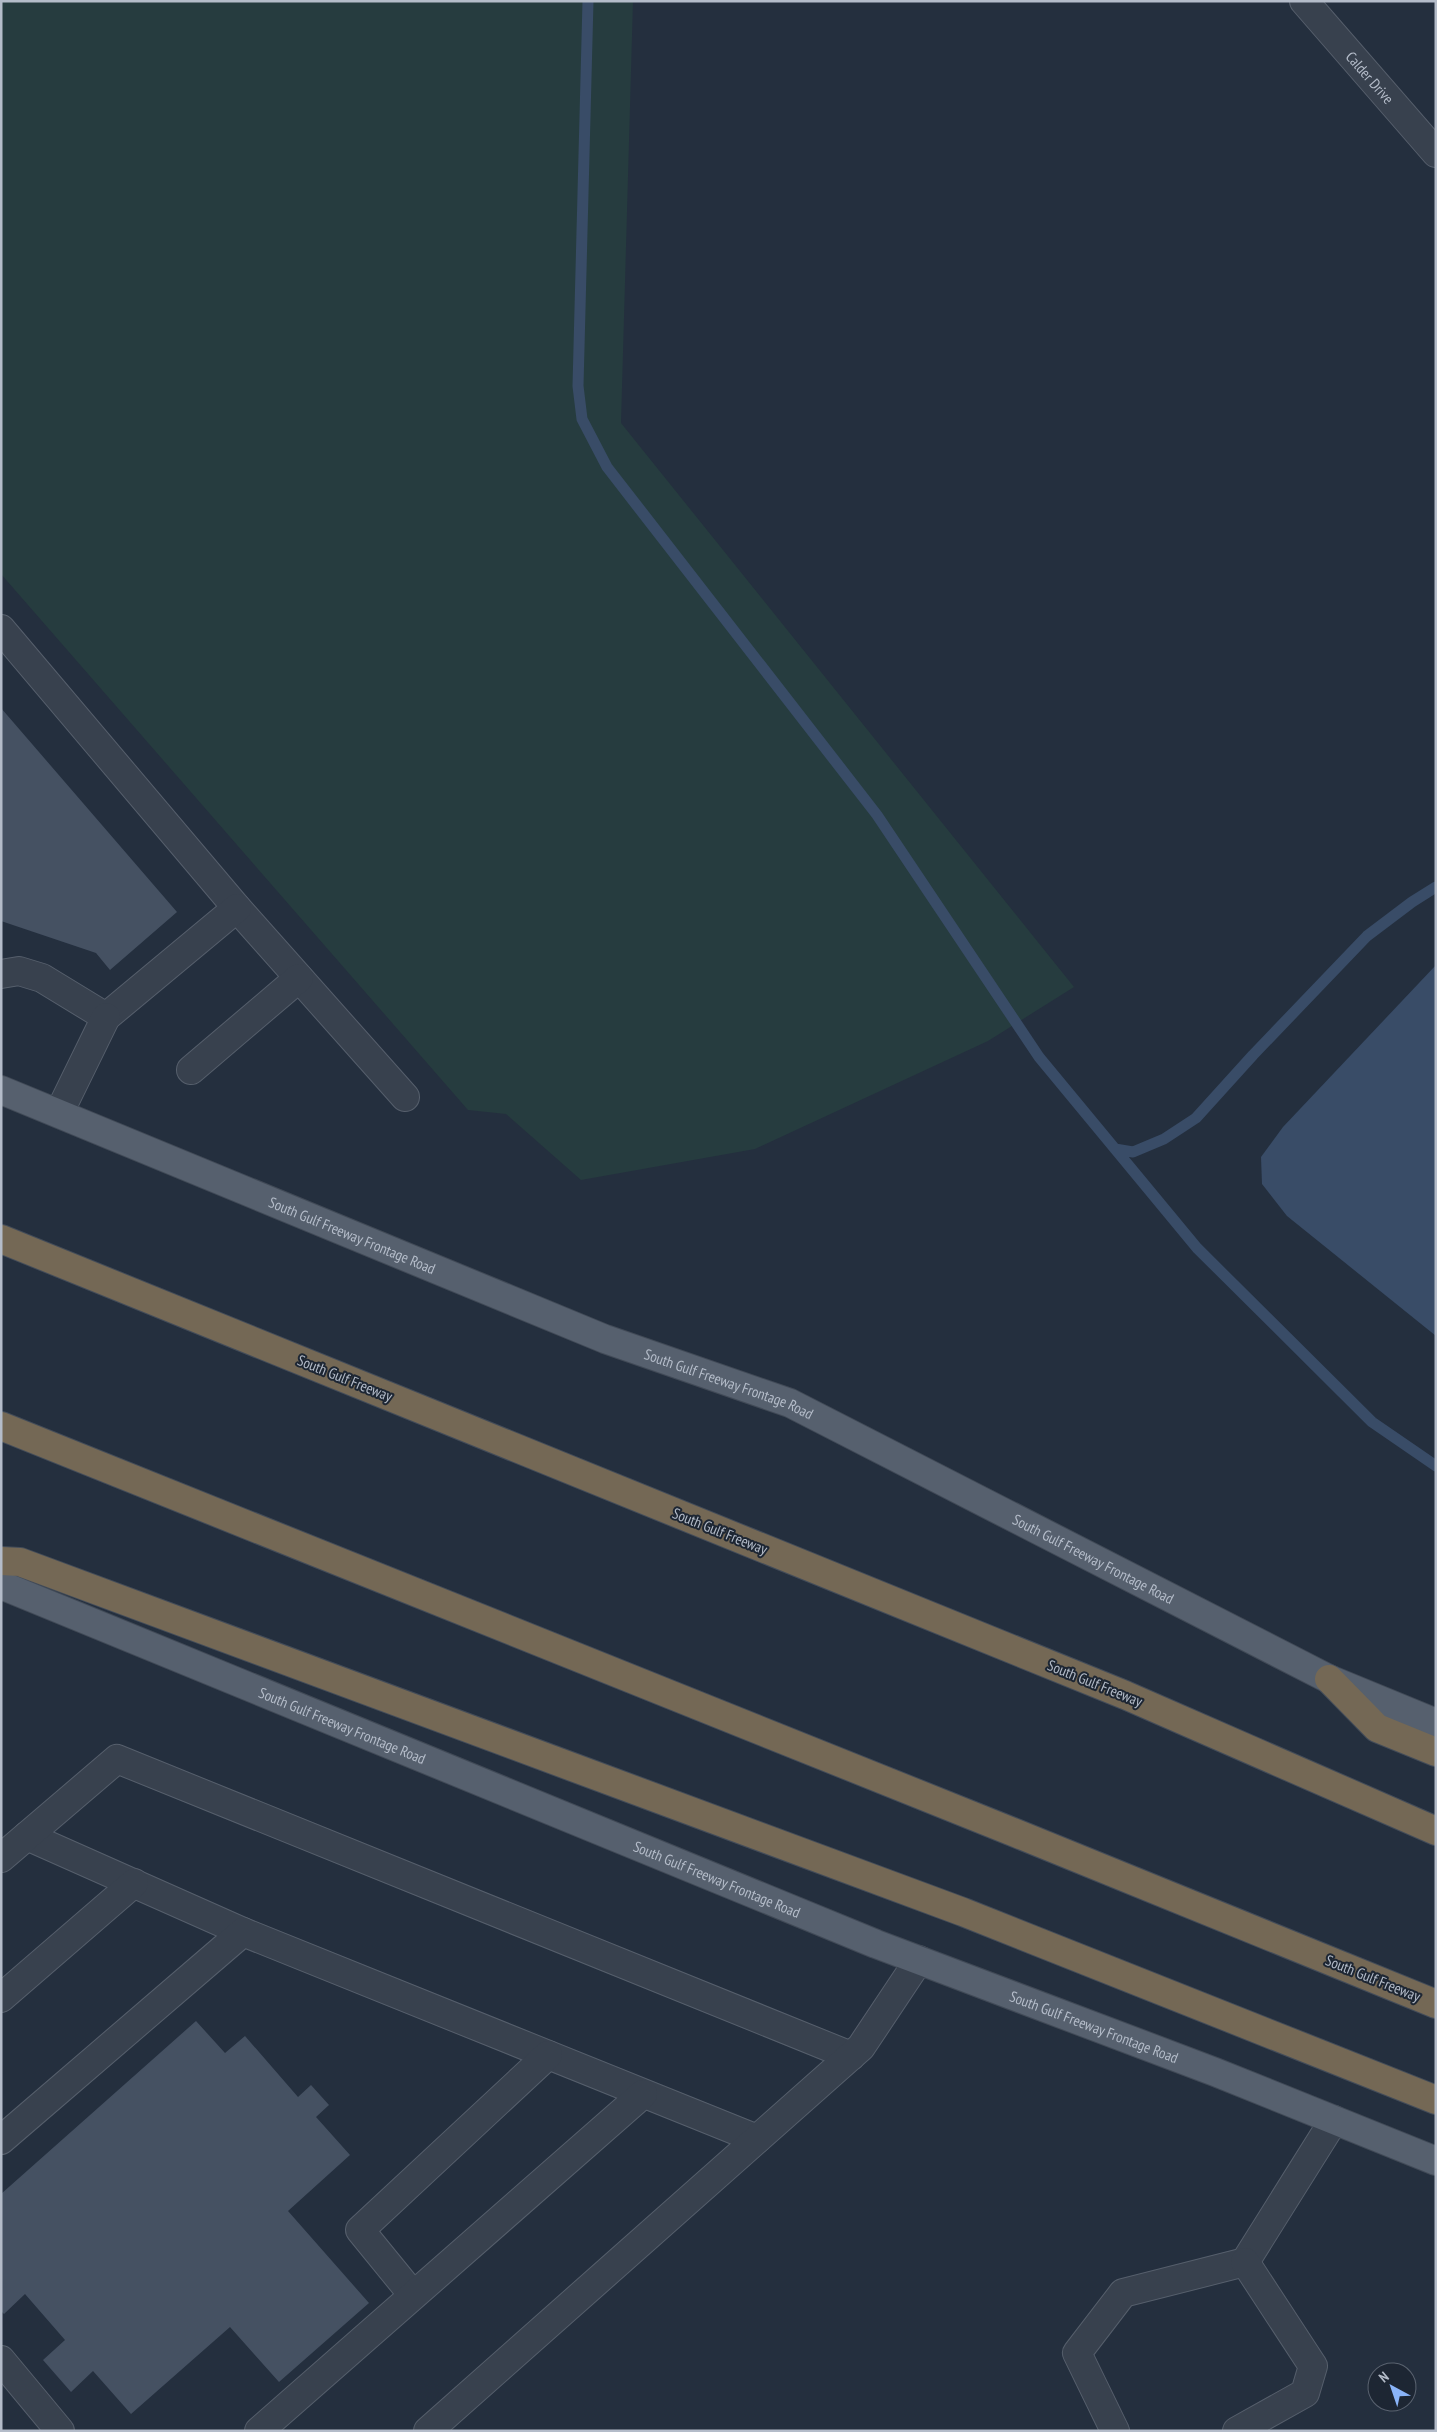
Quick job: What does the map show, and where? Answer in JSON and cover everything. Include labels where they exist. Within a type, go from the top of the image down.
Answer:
[{"type":"highway","name":"South Gulf Freeway","points":[[1,1239],[1125,1695],[1436,1831]]},
{"type":"highway","name":"South Gulf Freeway","points":[[1,1426],[1004,1828],[1436,2004]]},
{"type":"highway","points":[[1,1561],[20,1562],[963,1912],[1436,2100]]},
{"type":"highway","points":[[1329,1679],[1377,1728],[1436,1752]]},
{"type":"main road","name":"South Gulf Freeway Frontage Road","points":[[1,1090],[205,1176],[605,1339],[790,1403],[1329,1679],[1436,1723]]},
{"type":"main road","name":"South Gulf Freeway Frontage Road","points":[[1,1585],[919,1960],[1215,2072],[1436,2161]]},
{"type":"street","name":"Calder Drive","points":[[1304,1],[1436,153]]},
{"type":"street","points":[[1,628],[237,908],[405,1097]]},
{"type":"street","points":[[59,1113],[106,1017],[237,908]]},
{"type":"street","points":[[1,974],[20,972],[42,978],[106,1017]]},
{"type":"street","points":[[191,1070],[299,978]]},
{"type":"street","points":[[1,1858],[117,1759],[851,2056]]},
{"type":"street","points":[[27,1836],[243,1932],[757,2139]]},
{"type":"street","points":[[1,1998],[134,1883]]},
{"type":"street","points":[[1,2140],[243,1932]]},
{"type":"street","points":[[428,2431],[861,2047],[919,1960]]},
{"type":"street","points":[[413,2295],[360,2230],[548,2055]]},
{"type":"street","points":[[259,2431],[643,2094]]},
{"type":"street","points":[[1115,2431],[1077,2353],[1123,2293],[1245,2262],[1334,2120]]},
{"type":"street","points":[[1237,2431],[1305,2392],[1312,2366],[1245,2262]]},
{"type":"street","points":[[1,2360],[60,2431]]},
{"type":"green space","points":[[1,1],[633,1],[621,423],[1074,987],[988,1041],[755,1149],[581,1180],[506,1114],[468,1110],[1,574]]},
{"type":"water","points":[[1436,965],[1436,1336],[1287,1216],[1262,1184],[1261,1157],[1283,1127]]},
{"type":"building","points":[[1,708],[177,912],[110,970],[96,953],[1,921]]},
{"type":"building","points":[[196,2021],[225,2053],[245,2036],[298,2097],[311,2085],[329,2105],[316,2117],[350,2155],[288,2211],[369,2303],[279,2382],[230,2327],[131,2414],[93,2371],[71,2392],[43,2360],[65,2340],[25,2294],[4,2314],[1,2311],[1,2194]]},
{"type":"waterway","points":[[588,1],[578,386],[582,419],[607,467],[877,815],[1039,1057],[1197,1248],[1372,1422],[1436,1466]]},
{"type":"waterway","points":[[1115,1149],[1133,1152],[1164,1139],[1196,1118],[1253,1055],[1367,936],[1412,902],[1436,887]]}]
